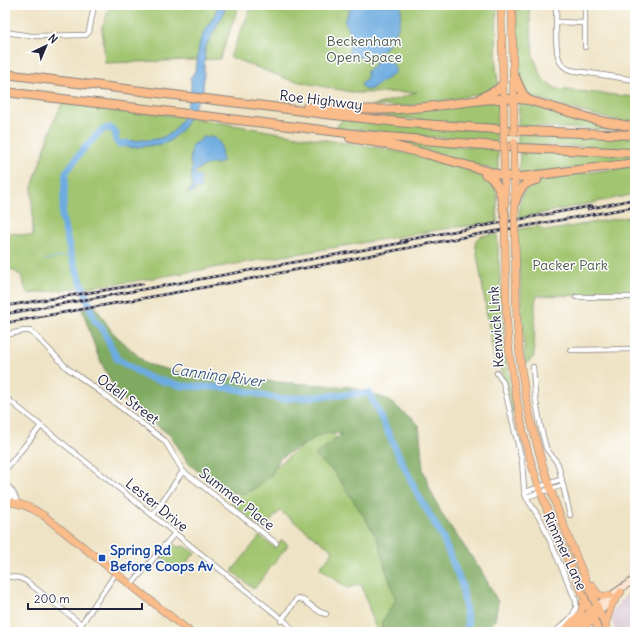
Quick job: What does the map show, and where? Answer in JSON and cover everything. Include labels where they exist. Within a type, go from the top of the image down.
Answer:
[{"type":"highway","name":"Roe Highway","points":[[5,74],[408,123],[526,131],[635,135]]},
{"type":"highway","points":[[514,75],[523,94],[528,100]]},
{"type":"highway","points":[[474,101],[481,96],[497,90],[502,85]]},
{"type":"highway","name":"Roe Highway","points":[[5,92],[362,135],[467,144],[635,153]]},
{"type":"highway","points":[[265,106],[280,105],[374,110],[413,108],[514,98],[528,100],[596,120],[635,127]]},
{"type":"highway","points":[[264,124],[386,144],[514,178],[635,163]]},
{"type":"highway","points":[[460,164],[487,175],[495,182],[500,191],[505,218]]},
{"type":"highway","points":[[514,203],[518,192],[528,182],[571,172]]},
{"type":"main road","name":"Kenwick Link","points":[[501,5],[503,30],[502,85],[504,121],[506,294],[509,348],[516,399],[524,437],[553,526],[598,632]]},
{"type":"main road","name":"Kenwick Link","points":[[512,5],[514,75],[514,203],[519,346],[522,372],[531,424],[549,487],[576,558],[606,628]]},
{"type":"main road","points":[[11,502],[29,507],[43,515],[190,632]]},
{"type":"main road","points":[[576,558],[586,570],[600,596],[603,597],[610,595]]},
{"type":"main road","points":[[598,609],[635,580]]},
{"type":"main road","points":[[580,631],[610,595],[619,589],[623,590]]},
{"type":"main road","points":[[606,628],[612,604],[623,590]]},
{"type":"main road","points":[[563,632],[581,613],[584,598]]},
{"type":"main road","points":[[569,632],[592,615]]},
{"type":"main road","points":[[580,631],[584,630],[590,632]]},
{"type":"street","points":[[5,32],[31,36],[86,35],[89,32],[94,5]]},
{"type":"street","points":[[556,5],[557,52],[559,59],[566,68],[570,70],[634,80],[634,53]]},
{"type":"street","points":[[585,5],[585,47]]},
{"type":"street","points":[[557,22],[585,23]]},
{"type":"street","points":[[576,297],[635,297]]},
{"type":"street","name":"Odell Street","points":[[5,335],[23,331],[30,332],[36,336],[67,368],[165,441],[183,472]]},
{"type":"street","points":[[570,350],[635,349]]},
{"type":"street","points":[[533,367],[535,396],[541,428],[546,448],[558,464],[570,516]]},
{"type":"street","name":"Rimmer Lane","points":[[497,373],[502,382],[521,458],[526,495],[542,522],[576,601],[573,614],[555,632]]},
{"type":"street","name":"Lester Drive","points":[[5,397],[153,515],[294,632]]},
{"type":"street","points":[[5,470],[41,426]]},
{"type":"street","points":[[153,515],[183,472]]},
{"type":"street","name":"Summer Place","points":[[183,472],[276,543]]},
{"type":"street","points":[[526,495],[549,487],[562,479]]},
{"type":"street","points":[[5,485],[10,487],[14,493],[11,502]]},
{"type":"street","points":[[549,487],[563,485]]},
{"type":"street","points":[[131,585],[174,533]]},
{"type":"street","points":[[76,632],[116,573]]},
{"type":"street","points":[[5,576],[20,578],[26,581],[81,624]]},
{"type":"street","points":[[281,620],[298,598],[304,600],[317,611],[326,614]]},
{"type":"shaded area","points":[[635,585],[635,632],[616,632],[611,620],[615,608]]},
{"type":"green space","points":[[111,5],[239,5],[220,59],[105,63],[102,27]]},
{"type":"green space","name":"Beckenham Open Space","points":[[252,5],[497,5],[497,85],[484,93],[449,100],[406,106],[371,106],[417,92],[356,93],[290,80],[230,57]]},
{"type":"green space","points":[[515,5],[529,5],[533,56],[543,80],[557,89],[635,97],[635,124],[594,115],[526,95],[520,74],[517,51]]},
{"type":"green space","points":[[498,101],[497,125],[438,122],[377,115],[377,112]]},
{"type":"green space","points":[[63,102],[193,118],[297,136],[375,147],[436,159],[482,175],[493,182],[497,193],[497,222],[444,229],[129,282],[27,294],[21,275],[5,266],[5,232],[33,236],[32,187],[53,123]]},
{"type":"green space","points":[[522,102],[635,128],[635,131],[518,126],[519,103]]},
{"type":"green space","points":[[343,118],[496,132],[497,143],[336,128]]},
{"type":"green space","points":[[518,132],[635,138],[635,149],[518,144]]},
{"type":"green space","points":[[386,140],[498,149],[498,171]]},
{"type":"green space","points":[[520,151],[635,155],[635,161],[519,175]]},
{"type":"green space","points":[[635,166],[635,194],[519,218],[522,196],[525,190],[530,186],[569,175]]},
{"type":"green space","name":"Packer Park","points":[[627,217],[628,224],[635,224],[635,294],[537,296],[535,303],[534,356],[525,365],[517,232],[519,229],[538,226],[545,231]]},
{"type":"green space","points":[[497,234],[505,348],[514,413],[512,413],[500,363],[495,364],[475,241],[480,236]]},
{"type":"green space","points":[[95,306],[112,332],[147,364],[177,372],[277,382],[351,387],[387,399],[419,425],[423,469],[431,492],[443,516],[481,570],[498,602],[495,621],[483,632],[382,632],[382,622],[396,600],[385,567],[379,542],[335,473],[315,455],[342,434],[323,433],[280,458],[270,477],[245,494],[224,492],[189,464],[171,436],[122,399],[112,384],[98,356],[82,309]]},
{"type":"green space","points":[[326,427],[387,488],[432,632],[377,632],[361,584],[347,588],[320,568],[333,551],[280,511],[263,529],[230,503]]},
{"type":"green space","points":[[260,536],[275,548],[282,540],[288,545],[254,589],[232,571]]},
{"type":"green space","points":[[172,544],[179,547],[185,546],[195,553],[178,572],[161,557]]},
{"type":"water","points":[[218,5],[226,5],[223,15],[205,49],[203,90],[184,127],[170,141],[162,144],[130,148],[119,144],[127,141],[152,140],[165,136],[171,133],[179,124],[183,117],[189,98],[191,90],[190,78],[197,66],[200,42],[217,10]]},
{"type":"water","points":[[352,5],[401,5],[400,21],[394,37],[383,50],[369,57],[351,57],[349,51],[349,33],[344,21]]},
{"type":"water","points":[[387,60],[394,65],[395,73],[371,89],[365,90],[362,85],[367,78],[367,71],[372,68],[375,62]]},
{"type":"water","points":[[203,136],[215,138],[220,143],[223,160],[218,164],[206,165],[197,170],[195,174],[200,177],[201,180],[199,185],[201,187],[200,189],[194,190],[192,193],[189,193],[188,192],[192,188],[193,183],[191,179],[192,166],[190,163],[192,145],[201,140]]},
{"type":"waterway","name":"Canning River","points":[[128,143],[119,144],[115,136],[116,133],[110,128],[103,129],[85,147],[66,172],[62,217],[71,255],[95,321],[102,328],[117,359],[147,377],[182,386],[232,388],[280,399],[369,393],[417,493],[442,536],[462,585],[468,625],[465,632]]},
{"type":"waterway","points":[[44,260],[71,255]]},
{"type":"railway","points":[[588,209],[635,199]]},
{"type":"railway","points":[[401,241],[592,206]]},
{"type":"railway","points":[[5,323],[234,282],[474,235],[635,207]]},
{"type":"railway","points":[[5,314],[407,242]]},
{"type":"railway","points":[[5,306],[143,284]]},
{"type":"place","name":"Spring Rd Before Coops Av","points":[[102,558]]}]
